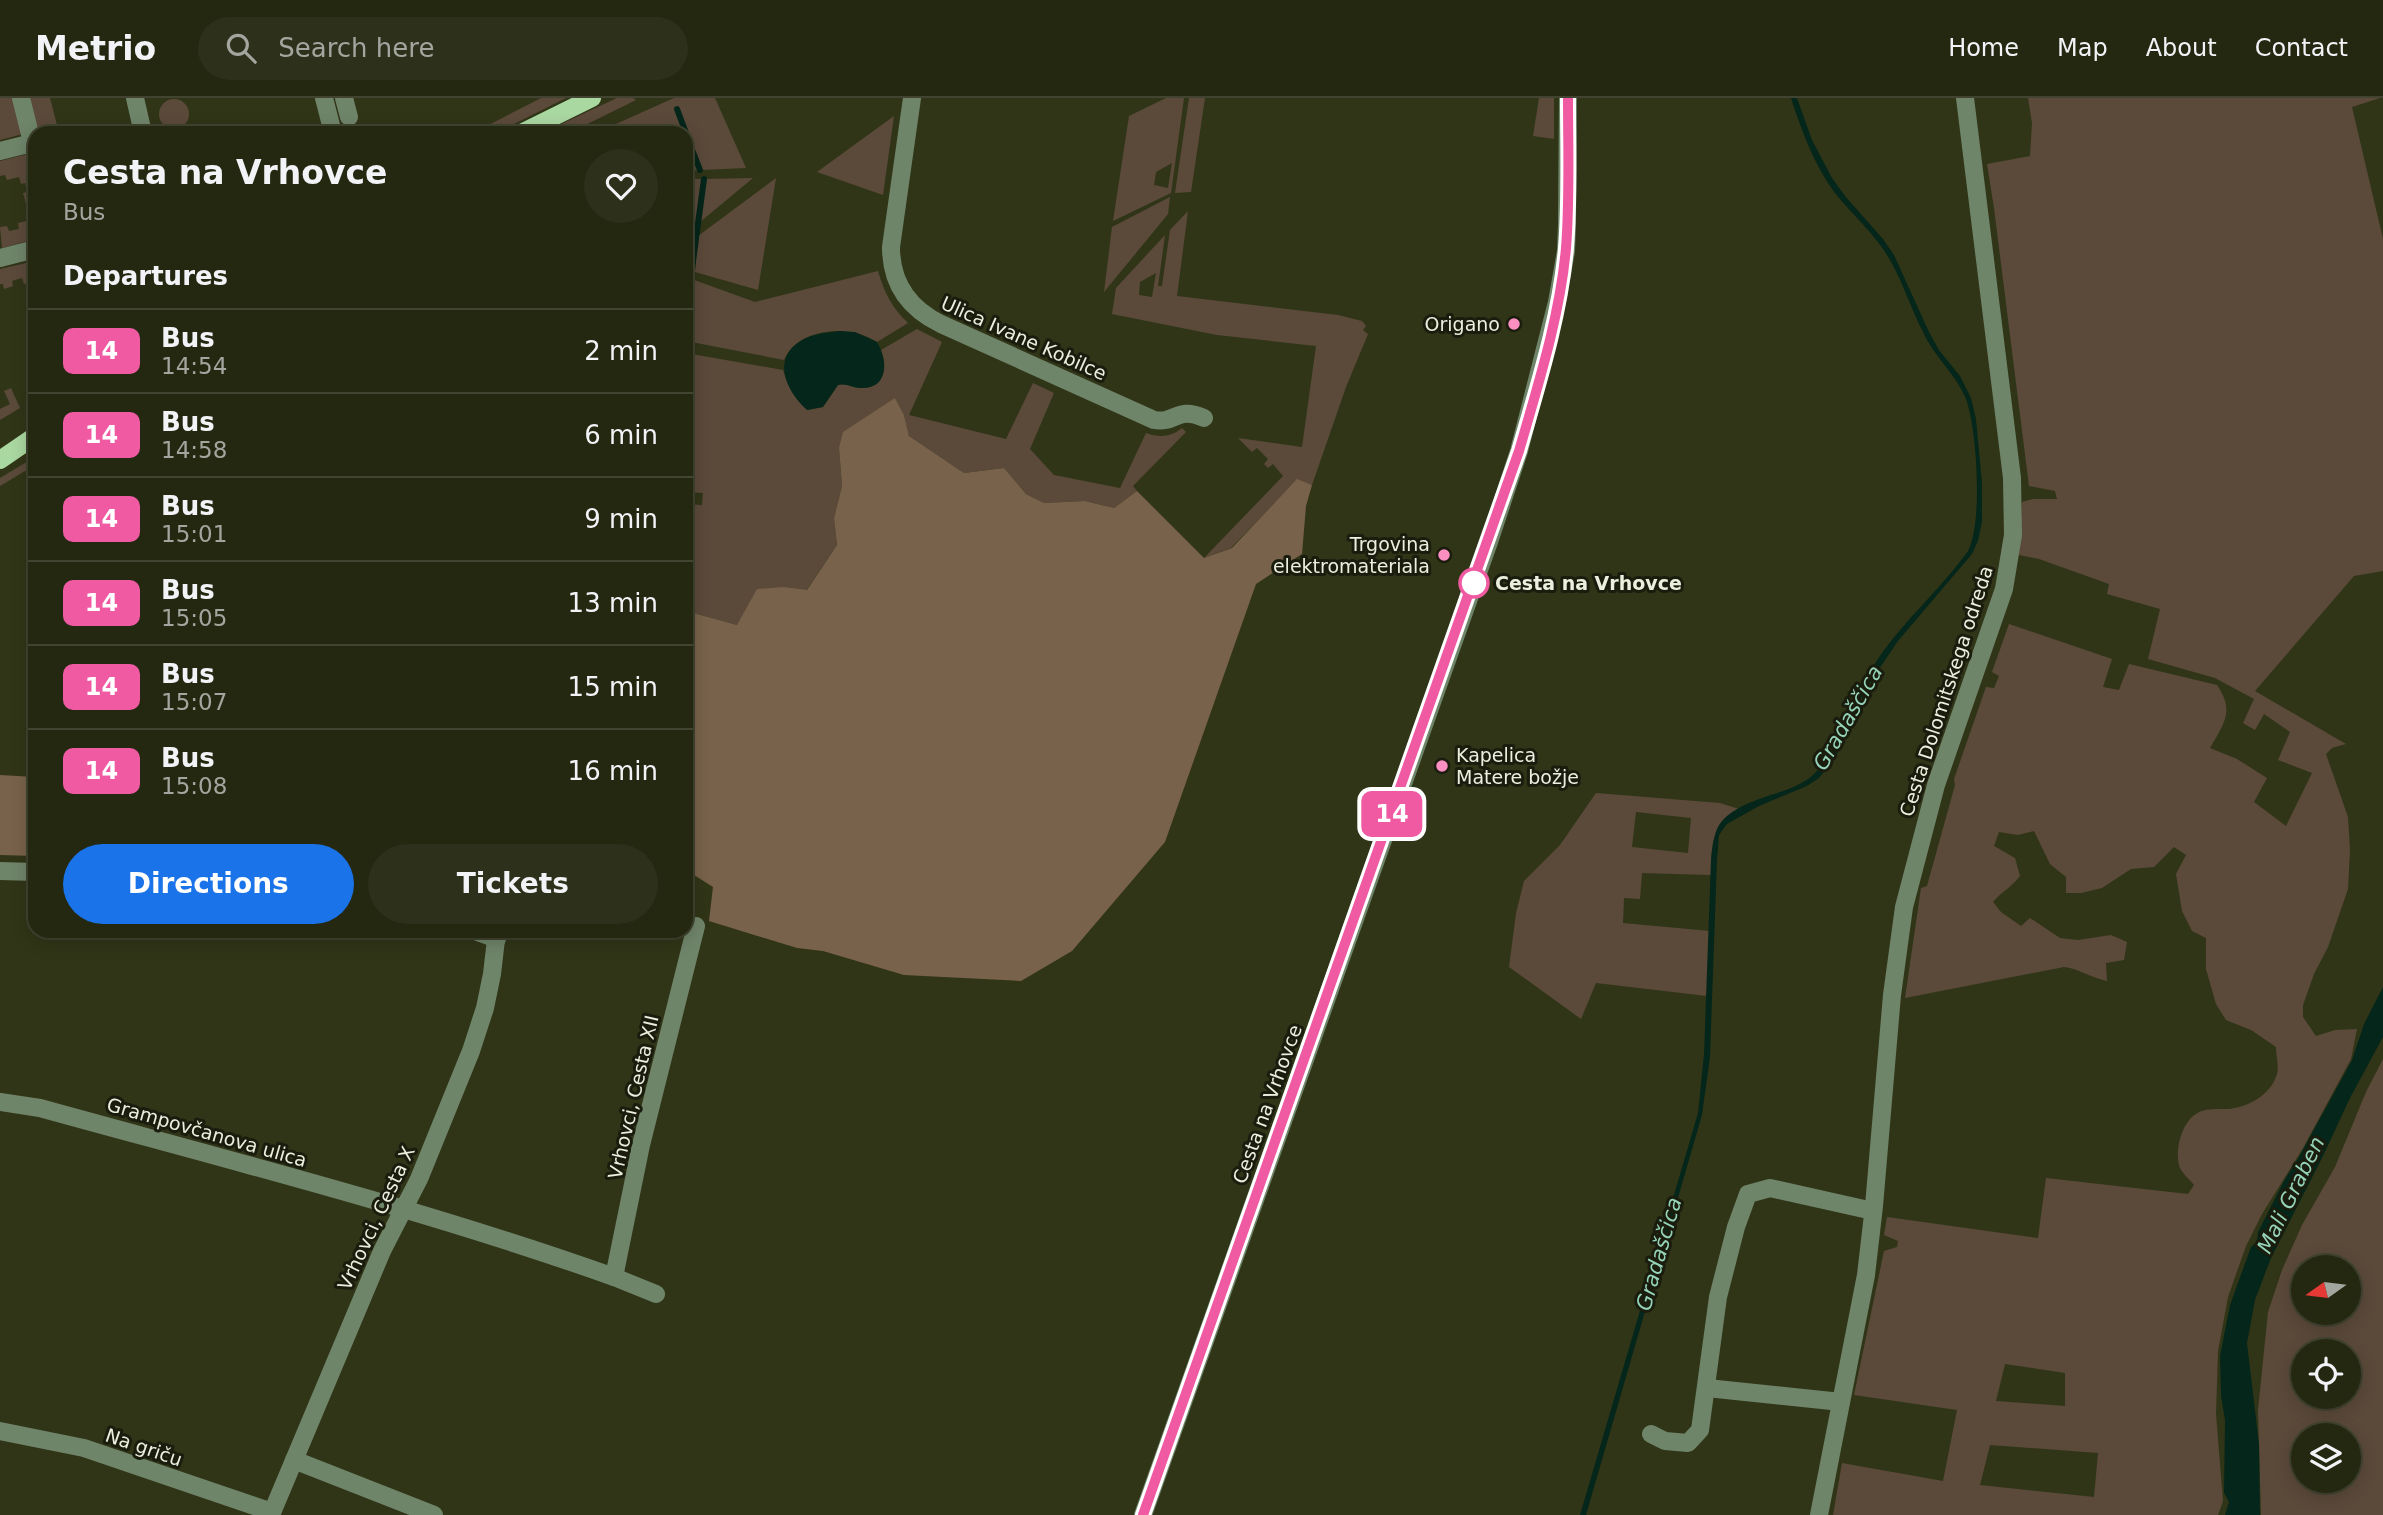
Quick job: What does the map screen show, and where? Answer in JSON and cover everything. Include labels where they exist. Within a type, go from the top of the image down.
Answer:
[{"type":"main road","points":[[535,126],[592,98]]},
{"type":"main road","points":[[0,460],[28,441]]},
{"type":"street","points":[[21,98],[28,126]]},
{"type":"street","points":[[135,98],[142,126]]},
{"type":"street","points":[[324,98],[330,126]]},
{"type":"street","points":[[344,98],[351,124]]},
{"type":"street","name":"Ulica Ivane Kobilce","points":[[912,98],[891,247],[892,268],[908,302],[934,321],[1154,420],[1165,421],[1188,412],[1204,418]]},
{"type":"street","name":"Cesta na Vrhovce","points":[[1143,1515],[1519,451],[1557,302],[1566,251],[1568,98]]},
{"type":"street","name":"Cesta Dolomitskega odreda","points":[[1819,1515],[1866,1275],[1892,995],[1904,907],[1936,785],[2001,600],[2013,535],[2012,478],[1965,98]]},
{"type":"street","points":[[0,151],[28,149]]},
{"type":"street","points":[[0,258],[28,251]]},
{"type":"street","points":[[0,871],[28,872]]},
{"type":"street","name":"Vrhovci, Cesta XII","points":[[693,934],[695,926]]},
{"type":"street","name":"Vrhovci, Cesta X","points":[[272,1514],[382,1251],[419,1179],[471,1051],[485,1008],[497,938]]},
{"type":"street","name":"Vrhovci, Cesta XII","points":[[614,1278],[641,1145],[692,938]]},
{"type":"street","name":"Grampovčanova ulica","points":[[0,1102],[40,1108],[402,1208]]},
{"type":"street","points":[[1651,1434],[1665,1441],[1688,1443],[1700,1430],[1718,1297],[1736,1227],[1748,1194],[1770,1188],[1873,1211]]},
{"type":"street","points":[[402,1208],[549,1254],[656,1294]]},
{"type":"street","points":[[1707,1388],[1841,1402]]},
{"type":"street","name":"Na griču","points":[[0,1431],[83,1448],[272,1514]]},
{"type":"street","points":[[293,1460],[434,1515]]},
{"type":"shaded area","points":[[0,98],[13,98],[23,134],[0,140]]},
{"type":"shaded area","points":[[28,98],[50,98],[57,126],[35,126]]},
{"type":"shaded area","points":[[541,98],[566,98],[510,126],[487,126]]},
{"type":"shaded area","points":[[617,98],[636,100],[583,126],[557,126]]},
{"type":"shaded area","points":[[674,98],[715,98],[746,168],[701,170],[693,149],[693,126],[684,126],[677,108],[682,126],[611,126]]},
{"type":"shaded area","points":[[1166,98],[1184,98],[1171,193],[1113,221],[1129,116]],"holes":[[[1172,163],[1168,188],[1154,185],[1156,172]]]},
{"type":"shaded area","points":[[1189,98],[1205,98],[1191,192],[1175,193]]},
{"type":"shaded area","points":[[1539,98],[1554,98],[1554,139],[1533,136]]},
{"type":"shaded area","points":[[2028,98],[2380,98],[2352,107],[2383,239],[2383,571],[2354,576],[2255,691],[2346,744],[2332,748],[2326,754],[2348,817],[2348,889],[2328,947],[2314,974],[2303,1005],[2303,1017],[2316,1036],[2335,1030],[2357,1029],[2351,1059],[2303,1148],[2262,1214],[2246,1246],[2228,1297],[2218,1351],[2216,1414],[2223,1501],[2218,1515],[1833,1515],[1842,1463],[1943,1481],[1957,1410],[1854,1395],[1884,1251],[1897,1247],[1898,1241],[1884,1235],[1887,1217],[2038,1238],[2046,1178],[2188,1194],[2194,1185],[2178,1162],[2180,1139],[2186,1124],[2203,1111],[2235,1108],[2257,1099],[2269,1088],[2278,1071],[2276,1047],[2251,1030],[2226,1020],[2216,1004],[2206,969],[2206,938],[2192,931],[2182,911],[2176,874],[2186,855],[2174,847],[2154,867],[2131,869],[2102,888],[2066,893],[2066,877],[2050,864],[2034,831],[2018,835],[1999,832],[1994,846],[2015,858],[2020,876],[1993,902],[2001,912],[2021,926],[2030,918],[2060,938],[2078,940],[2111,935],[2127,942],[2124,960],[2106,963],[2107,981],[2064,967],[1905,998],[1921,888],[1927,886],[1955,785],[1954,779],[1986,687],[1994,688],[1999,676],[1992,672],[2009,624],[2112,659],[2103,687],[2119,690],[2129,664],[2217,685],[2225,702],[2226,717],[2210,748],[2237,759],[2267,778],[2254,802],[2286,826],[2312,773],[2278,760],[2290,732],[2264,714],[2255,730],[2243,723],[2254,699],[2215,678],[2148,659],[2160,609],[2107,594],[2109,584],[2039,559],[2019,555],[2022,502],[2057,499],[2055,491],[2029,486],[1987,164],[2030,156],[2032,123]],"holes":[[[2005,1364],[2065,1373],[2065,1406],[1996,1401]],[[1990,1445],[2098,1453],[2094,1497],[1980,1485]]]},
{"type":"shaded area","points":[[168,100],[180,100],[188,108],[188,120],[182,126],[166,126],[160,120],[160,108]]},
{"type":"shaded area","points":[[894,116],[883,195],[817,172]]},
{"type":"shaded area","points":[[28,154],[28,204],[23,193],[27,192],[25,183],[21,184],[19,177],[7,180],[5,175],[0,176],[0,161]]},
{"type":"shaded area","points":[[693,154],[699,170],[693,170]]},
{"type":"shaded area","points":[[753,178],[700,222],[704,179]]},
{"type":"shaded area","points":[[776,178],[758,290],[695,272],[698,236]]},
{"type":"shaded area","points":[[693,179],[703,179],[698,225],[693,229]]},
{"type":"shaded area","points":[[1170,197],[1168,214],[1104,292],[1112,227]]},
{"type":"shaded area","points":[[1188,211],[1177,296],[1338,315],[1362,321],[1366,326],[1363,330],[1368,334],[1346,387],[1312,485],[1297,480],[1231,548],[1204,558],[1283,476],[1273,464],[1268,468],[1264,464],[1268,459],[1257,448],[1252,452],[1238,438],[1302,447],[1316,346],[1217,335],[1112,314],[1116,288],[1165,235],[1158,286],[1162,286],[1170,230]],"holes":[[[1156,273],[1152,297],[1139,295],[1140,282]]]},
{"type":"shaded area","points":[[28,220],[28,241],[2,248],[0,227],[7,226],[9,231],[19,229],[18,223]]},
{"type":"shaded area","points":[[28,263],[28,283],[24,284],[22,278],[12,281],[13,286],[4,289],[3,284],[0,284],[0,269]]},
{"type":"shaded area","points":[[878,271],[889,299],[908,323],[877,342],[866,336],[840,331],[813,335],[791,349],[784,360],[693,342],[693,280],[755,302]]},
{"type":"shaded area","points":[[917,329],[942,342],[909,415],[1006,439],[1033,383],[1054,393],[1030,449],[1054,475],[1120,488],[1146,433],[1165,436],[1182,428],[1186,432],[1133,486],[1137,491],[1114,508],[1085,501],[1044,503],[1026,494],[1004,468],[964,473],[909,436],[904,415],[895,398],[839,448],[842,486],[834,518],[837,545],[806,591],[784,587],[737,625],[693,613],[693,504],[702,505],[703,493],[693,492],[693,354],[783,370],[792,392],[808,410],[823,407],[838,385],[860,388],[877,384],[884,368],[881,350]]},
{"type":"shaded area","points":[[11,388],[20,408],[0,420],[0,409],[10,404],[4,391]]},
{"type":"shaded area","points":[[895,398],[904,415],[909,436],[964,473],[1004,468],[1026,494],[1044,503],[1085,501],[1114,508],[1137,491],[1204,558],[1232,548],[1297,479],[1312,485],[1306,506],[1302,554],[1256,584],[1165,842],[1072,951],[1021,981],[904,975],[823,951],[797,948],[709,921],[713,887],[693,876],[693,613],[737,625],[757,589],[784,587],[807,590],[837,545],[834,518],[842,486],[839,448],[843,432]]},
{"type":"shaded area","points":[[28,461],[28,469],[0,486],[0,478]]},
{"type":"shaded area","points":[[0,775],[28,777],[28,856],[0,855]]},
{"type":"shaded area","points":[[1596,793],[1720,803],[1739,809],[1723,824],[1714,838],[1711,875],[1642,873],[1640,899],[1624,898],[1623,923],[1710,931],[1707,996],[1596,983],[1581,1019],[1509,967],[1516,913],[1524,881],[1560,845]],"holes":[[[1636,812],[1691,818],[1688,853],[1632,847]]]},
{"type":"shaded area","points":[[2383,1059],[2383,1515],[2261,1515],[2258,1410],[2268,1312],[2282,1270],[2302,1225],[2335,1167],[2366,1092]]},
{"type":"water","name":"Gradaščica","points":[[1791,98],[1797,98],[1812,140],[1832,178],[1894,255],[1929,332],[1939,350],[1960,376],[1971,398],[1976,419],[1982,483],[1982,522],[1972,554],[1898,641],[1860,700],[1842,746],[1819,778],[1727,824],[1719,835],[1710,1057],[1702,1115],[1586,1515],[1580,1515],[1698,1113],[1704,1054],[1711,860],[1717,829],[1729,814],[1738,809],[1801,784],[1824,762],[1841,735],[1876,662],[1897,633],[1968,551],[1976,520],[1977,476],[1973,431],[1966,399],[1928,341],[1887,255],[1823,175]]},
{"type":"water","points":[[839,331],[855,332],[877,342],[883,357],[884,372],[881,379],[870,387],[838,385],[823,407],[807,410],[789,387],[784,369],[785,360],[796,344],[806,338]]},
{"type":"water","name":"Mali Graben","points":[[2383,987],[2383,1037],[2271,1258],[2255,1300],[2247,1343],[2259,1444],[2260,1515],[2225,1515],[2229,1502],[2224,1493],[2225,1420],[2221,1396],[2220,1356],[2230,1305],[2251,1247],[2257,1242],[2258,1232],[2352,1060],[2364,1024]]},
{"type":"waterway","points":[[677,109],[683,126]]},
{"type":"waterway","points":[[693,152],[700,170]]},
{"type":"waterway","points":[[693,261],[704,179]]},
{"type":"bus line","name":"14","points":[[1143,1515],[1519,451],[1537,389],[1566,251],[1568,98]]},
{"type":"place","name":"Origano","points":[[1514,324]]},
{"type":"place","name":"Trgovina elektromateriala","points":[[1444,555]]},
{"type":"place","name":"Cesta na Vrhovce","points":[[1474,583]]},
{"type":"place","name":"Kapelica Matere božje","points":[[1442,766]]}]
